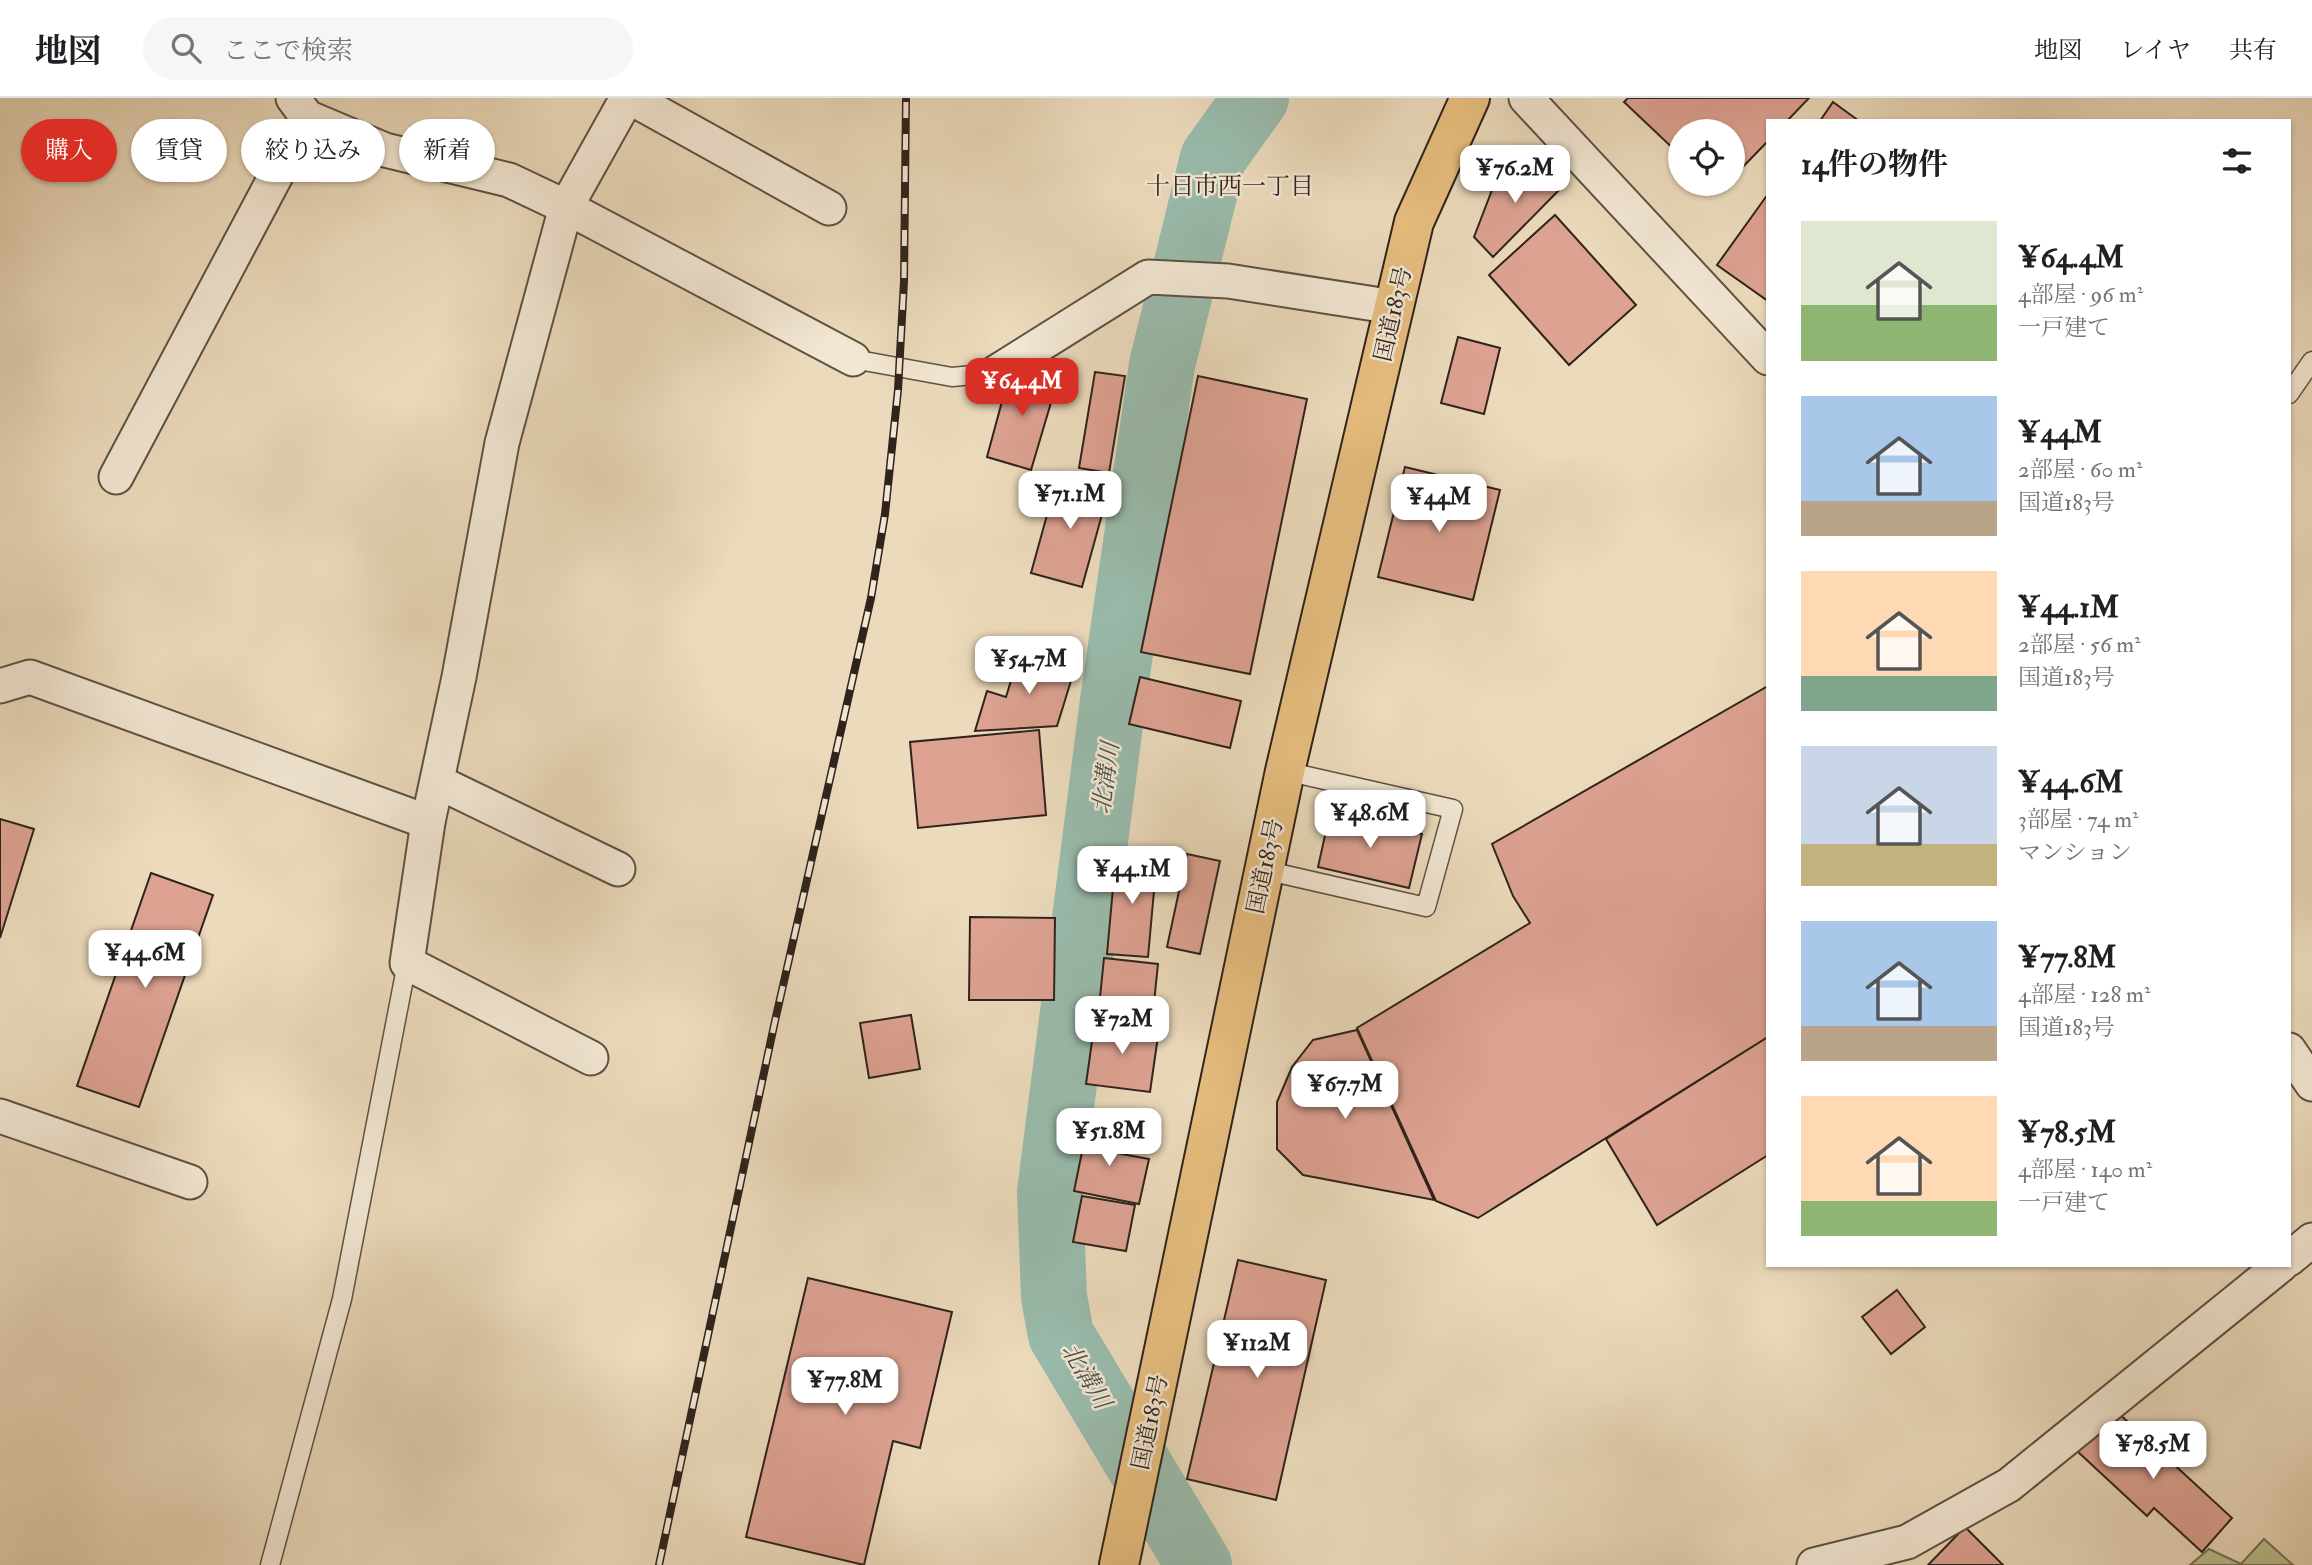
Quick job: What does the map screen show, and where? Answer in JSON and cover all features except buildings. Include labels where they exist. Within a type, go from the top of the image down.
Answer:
[{"type":"highway","name":"国道183号","points":[[1119,1565],[1285,771],[1414,222],[1470,98]]},
{"type":"street","points":[[591,1058],[407,963],[428,822],[438,782],[502,443],[566,207],[629,98],[828,208]]},
{"type":"street","points":[[1526,98],[1766,356]]},
{"type":"street","points":[[116,477],[300,107],[385,150],[509,180],[566,207],[853,359]]},
{"type":"street","points":[[995,373],[1149,277],[1228,281],[1394,307]]},
{"type":"street","points":[[0,685],[30,677],[428,822]]},
{"type":"street","points":[[438,782],[618,869]]},
{"type":"street","points":[[2291,1054],[2312,1084]]},
{"type":"street","points":[[0,1116],[190,1182]]},
{"type":"street","points":[[2291,1257],[2312,1240]]},
{"type":"street","points":[[1814,1565],[1907,1542],[2009,1485],[2279,1267]]},
{"type":"lane","points":[[853,359],[952,377],[995,373]]},
{"type":"lane","points":[[2291,391],[2312,361]]},
{"type":"lane","points":[[1264,870],[1426,907],[1453,809],[1285,771]]},
{"type":"lane","points":[[270,1565],[342,1299],[407,963]]},
{"type":"green space","points":[[2264,1539],[2293,1565],[2190,1565],[2209,1549],[2241,1564]]},
{"type":"waterway","name":"北溝川","points":[[1199,1565],[1061,1335],[1054,1297],[1050,1192],[1113,701],[1162,365],[1213,158],[1256,98]]},
{"type":"railway","points":[[659,1565],[775,1021],[871,598],[885,514],[898,390],[904,281],[906,98]]},
{"type":"district","name":"十日市西一丁目","points":[[1230,186]]}]
